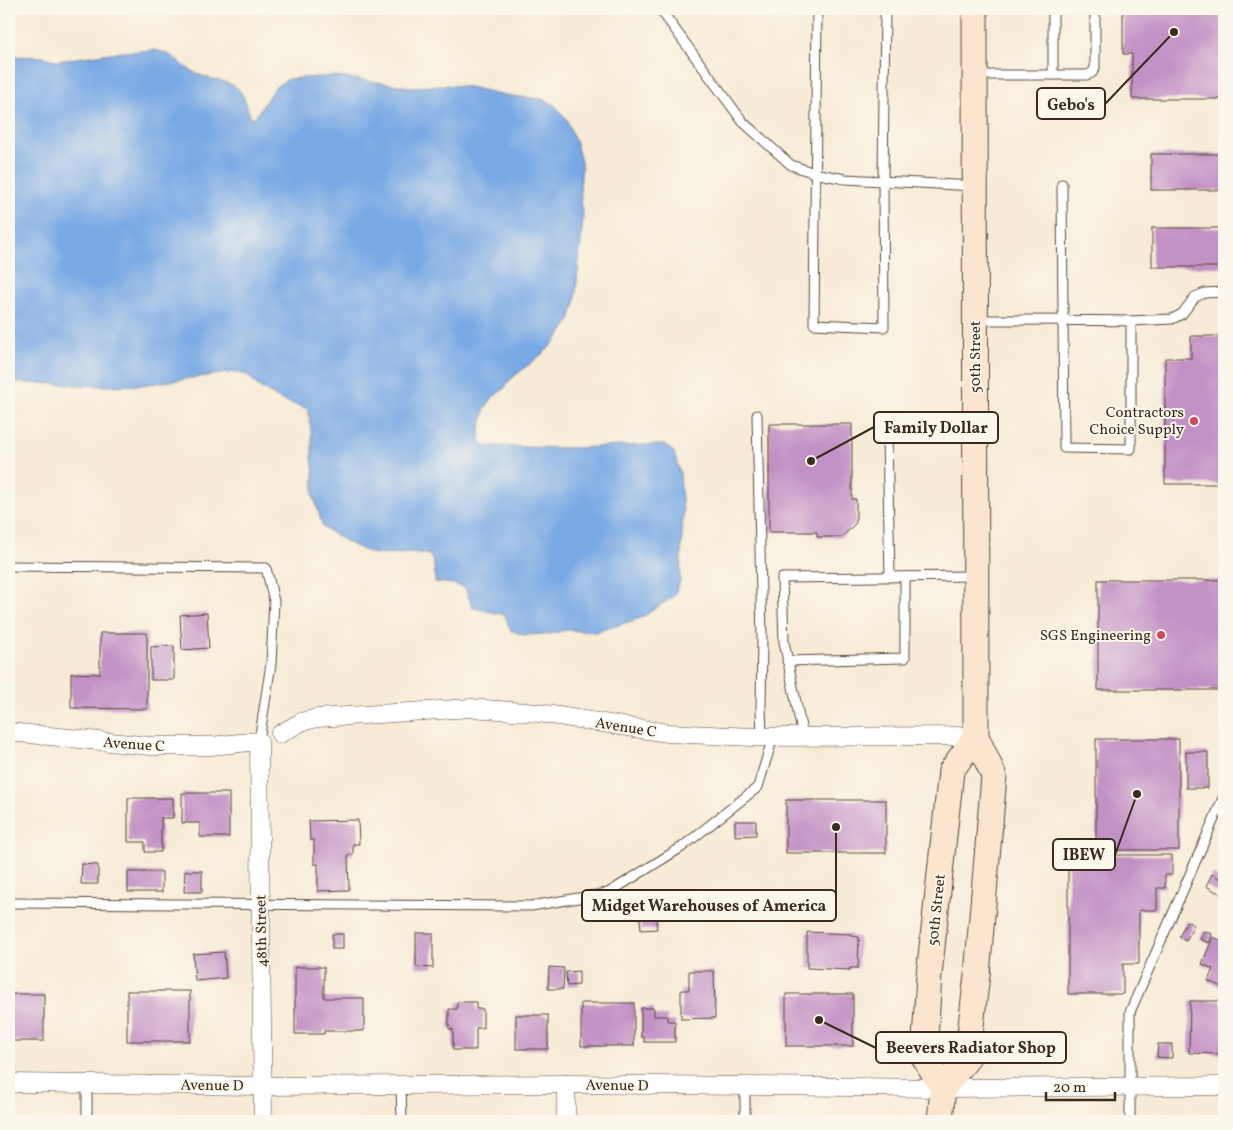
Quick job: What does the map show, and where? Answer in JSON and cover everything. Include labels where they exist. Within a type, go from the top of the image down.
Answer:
[{"type":"main road","name":"50th Street","points":[[975,9],[976,736],[994,776],[977,975],[967,1059],[943,1088],[924,1057],[929,975],[951,771],[976,736]]},
{"type":"main road","points":[[940,1121],[943,1088]]},
{"type":"street","name":"Avenue C","points":[[280,734],[301,722],[317,718],[471,708],[539,713],[667,733],[768,737],[976,736]]},
{"type":"street","name":"Avenue C","points":[[9,732],[150,746],[211,746],[259,741]]},
{"type":"street","name":"48th Street","points":[[259,741],[263,1121]]},
{"type":"street","name":"Avenue D","points":[[9,1084],[263,1086],[566,1084],[943,1088],[1224,1086]]},
{"type":"street","points":[[566,1084],[566,1121]]},
{"type":"lane","points":[[660,9],[743,122],[791,165],[845,178],[975,186]]},
{"type":"lane","points":[[817,9],[814,324],[884,327],[885,9]]},
{"type":"lane","points":[[1053,9],[1053,75]]},
{"type":"lane","points":[[975,75],[1087,75],[1092,73],[1095,68],[1095,9]]},
{"type":"lane","points":[[1062,184],[1064,448],[1131,449],[1131,321]]},
{"type":"lane","points":[[975,320],[1131,321],[1172,319],[1182,314],[1195,297],[1205,293],[1224,292]]},
{"type":"lane","points":[[9,902],[531,906],[608,893],[682,847],[758,786],[768,737],[761,708],[762,639],[757,415]]},
{"type":"lane","points":[[887,436],[890,577]]},
{"type":"lane","points":[[9,566],[266,568],[274,601],[271,664],[259,741]]},
{"type":"lane","points":[[803,737],[784,642],[782,578],[975,576]]},
{"type":"lane","points":[[788,661],[905,658],[905,577]]},
{"type":"lane","points":[[1130,1121],[1130,1012],[1224,796]]},
{"type":"lane","points":[[87,1084],[87,1121]]},
{"type":"lane","points":[[401,1085],[402,1121]]},
{"type":"lane","points":[[745,1086],[745,1121]]},
{"type":"water","points":[[154,50],[168,54],[198,74],[236,87],[244,98],[252,119],[275,87],[288,79],[334,76],[412,87],[447,85],[469,87],[510,96],[542,99],[553,104],[566,118],[576,143],[582,166],[580,188],[583,218],[575,303],[570,321],[558,338],[547,350],[511,379],[485,408],[480,430],[480,441],[485,446],[573,448],[665,445],[674,452],[680,474],[683,512],[680,581],[674,596],[641,618],[596,632],[567,630],[549,634],[523,635],[510,630],[505,615],[473,608],[465,588],[453,584],[435,582],[434,565],[430,555],[416,553],[375,554],[355,546],[323,527],[313,495],[312,438],[308,409],[281,400],[258,386],[248,375],[235,372],[142,385],[106,386],[9,382],[9,56],[45,57],[57,61],[110,53]]},
{"type":"building","points":[[1123,9],[1224,9],[1224,99],[1132,99],[1132,54],[1123,54]]},
{"type":"building","points":[[1151,154],[1224,154],[1224,190],[1151,190]]},
{"type":"building","points":[[1152,228],[1224,228],[1224,267],[1152,267]]},
{"type":"building","name":"Contractors Choice Supply","points":[[1191,336],[1224,336],[1224,484],[1165,484],[1165,358],[1191,358]]},
{"type":"building","points":[[769,424],[852,424],[852,499],[856,499],[856,523],[842,537],[817,537],[817,532],[769,532]]},
{"type":"building","name":"SGS Engineering","points":[[1098,580],[1224,580],[1224,690],[1098,690]]},
{"type":"building","points":[[207,613],[209,648],[182,650],[180,615]]},
{"type":"building","points":[[100,633],[147,633],[147,709],[71,708],[71,673],[100,674]]},
{"type":"building","points":[[174,646],[174,680],[151,680],[151,647]]},
{"type":"building","points":[[1096,739],[1179,739],[1179,850],[1096,850]]},
{"type":"building","points":[[1186,752],[1208,752],[1208,788],[1186,788]]},
{"type":"building","points":[[182,793],[229,793],[229,837],[200,837],[200,823],[182,823]]},
{"type":"building","points":[[128,798],[173,798],[173,818],[161,818],[161,852],[145,852],[145,842],[128,842]]},
{"type":"building","points":[[786,800],[886,800],[886,853],[786,853]]},
{"type":"building","points":[[358,820],[359,844],[353,844],[353,855],[348,855],[349,890],[318,891],[318,864],[314,864],[314,840],[310,840],[309,821]]},
{"type":"building","points":[[735,821],[756,821],[756,835],[735,836]]},
{"type":"building","points":[[1068,855],[1172,855],[1172,875],[1165,875],[1165,888],[1157,888],[1157,910],[1139,910],[1139,964],[1123,964],[1123,994],[1068,994]]},
{"type":"building","points":[[82,864],[98,865],[98,884],[81,884]]},
{"type":"building","points":[[185,871],[202,871],[202,892],[184,892]]},
{"type":"building","points":[[128,872],[162,872],[162,892],[128,892]]},
{"type":"building","points":[[1212,874],[1224,881],[1224,896],[1206,886]]},
{"type":"building","points":[[656,916],[657,929],[641,930],[640,918]]},
{"type":"building","points":[[1187,921],[1194,925],[1186,941],[1179,937]]},
{"type":"building","points":[[1204,931],[1212,934],[1209,943],[1200,939]]},
{"type":"building","points":[[807,932],[851,934],[851,936],[859,937],[858,968],[850,968],[850,970],[807,968]]},
{"type":"building","points":[[416,933],[433,933],[433,968],[416,967]]},
{"type":"building","points":[[332,934],[343,934],[343,949],[332,949]]},
{"type":"building","points":[[1213,937],[1224,942],[1224,988],[1208,981],[1213,969],[1202,964]]},
{"type":"building","points":[[224,952],[226,978],[195,981],[193,954]]},
{"type":"building","points":[[295,967],[324,967],[324,998],[364,998],[364,1031],[324,1031],[324,1034],[295,1034]]},
{"type":"building","points":[[549,967],[564,968],[563,989],[548,989]]},
{"type":"building","points":[[579,971],[579,985],[567,986],[566,972]]},
{"type":"building","points":[[689,971],[714,971],[715,1018],[681,1019],[681,990],[689,990]]},
{"type":"building","points":[[127,991],[190,991],[190,1041],[127,1041]]},
{"type":"building","points":[[9,994],[44,994],[44,1041],[9,1041]]},
{"type":"building","points":[[786,994],[853,994],[853,1046],[786,1046]]},
{"type":"building","points":[[1190,1001],[1222,1001],[1222,1007],[1224,1007],[1224,1054],[1189,1053]]},
{"type":"building","points":[[457,1002],[476,1002],[476,1009],[483,1009],[483,1028],[476,1028],[476,1050],[453,1050],[453,1029],[449,1029],[449,1009],[457,1009]]},
{"type":"building","points":[[581,1003],[634,1003],[634,1046],[581,1046]]},
{"type":"building","points":[[641,1008],[654,1008],[654,1016],[667,1016],[667,1021],[675,1021],[675,1042],[644,1042],[644,1037],[641,1037]]},
{"type":"building","points":[[516,1015],[548,1015],[548,1049],[516,1049]]},
{"type":"building","points":[[1158,1044],[1172,1044],[1172,1058],[1157,1057]]},
{"type":"building","points":[[510,1118],[540,1118],[540,1121],[510,1121]]},
{"type":"place","name":"Gebo's","points":[[1174,32]]},
{"type":"place","name":"Contractors Choice Supply","points":[[1194,421]]},
{"type":"place","name":"Family Dollar","points":[[811,461]]},
{"type":"place","name":"SGS Engineering","points":[[1161,635]]},
{"type":"place","name":"IBEW","points":[[1137,794]]},
{"type":"place","name":"Midget Warehouses of America","points":[[836,827]]},
{"type":"place","name":"Beevers Radiator Shop","points":[[819,1020]]}]
